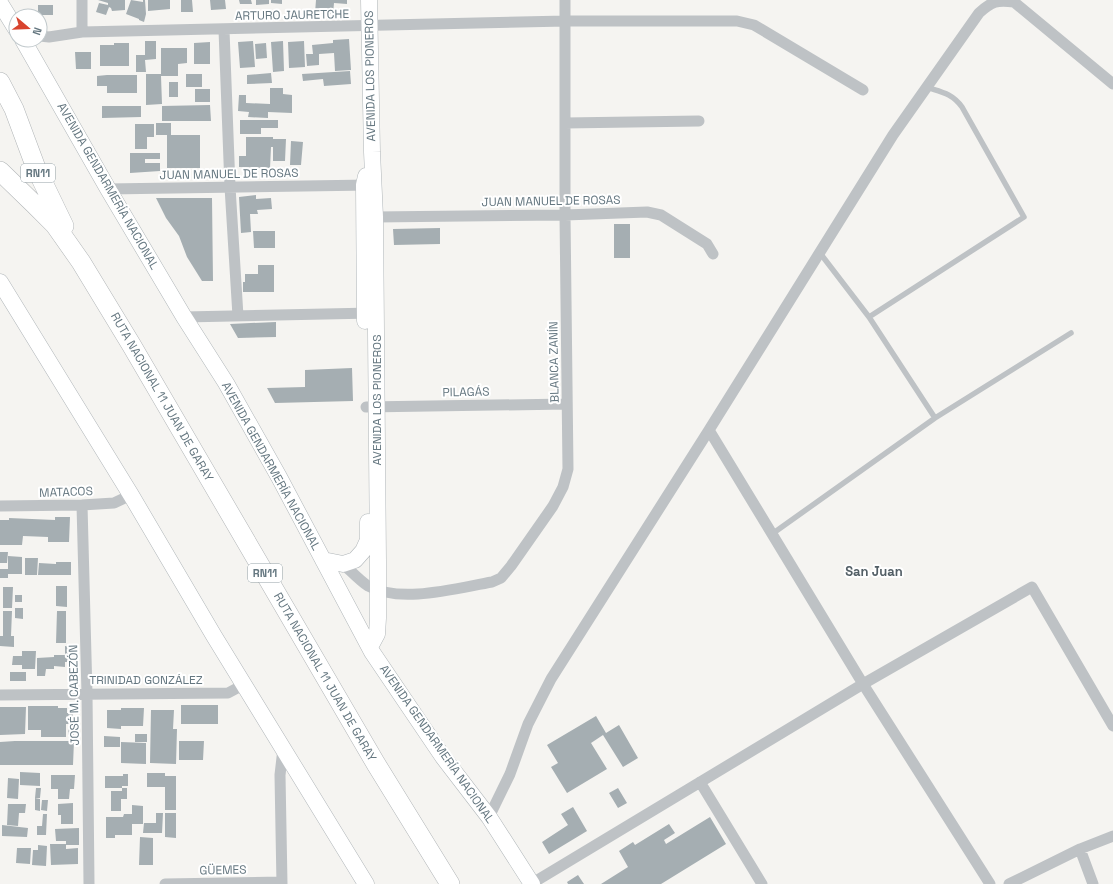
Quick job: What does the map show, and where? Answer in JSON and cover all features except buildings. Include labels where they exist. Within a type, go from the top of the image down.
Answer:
[{"type":"highway","name":"RUTA NACIONAL 11 JUAN DE GARAY","points":[[0,82],[14,109],[36,168],[81,262]]},
{"type":"highway","name":"RUTA NACIONAL 11 JUAN DE GARAY","points":[[0,171],[55,225],[81,262],[136,353],[376,764],[450,884]]},
{"type":"main road","name":"AVENIDA LOS PIONEROS","points":[[369,0],[372,152],[369,185],[372,406],[378,590],[377,634],[370,648]]},
{"type":"main road","points":[[0,3],[8,16]]},
{"type":"main road","name":"AVENIDA GENDARMERÍA NACIONAL","points":[[28,48],[108,189],[184,317],[230,390],[280,477],[370,648],[443,757],[488,817],[532,884]]},
{"type":"main road","name":"AVENIDA LOS PIONEROS","points":[[369,185],[375,217],[371,313]]},
{"type":"main road","points":[[0,282],[131,494],[243,684],[366,884]]},
{"type":"main road","name":"AVENIDA LOS PIONEROS","points":[[343,564],[355,560],[363,551],[368,540],[372,406]]},
{"type":"main road","points":[[323,560],[343,564]]},
{"type":"street","points":[[82,0],[82,32]]},
{"type":"street","name":"BLANCA ZANÍN","points":[[343,564],[364,583],[378,590],[404,595],[492,582],[501,578],[511,566],[549,512],[563,487],[568,469],[565,215],[565,0]]},
{"type":"street","points":[[488,817],[510,774],[528,724],[551,679],[709,430],[893,135],[978,13],[987,5],[1000,0],[1014,2],[1113,84]]},
{"type":"street","name":"ARTURO JAURETCHE","points":[[48,37],[82,32],[224,30],[566,21],[737,21],[754,25],[863,90]]},
{"type":"street","points":[[224,30],[230,187],[238,316]]},
{"type":"street","points":[[566,124],[699,121]]},
{"type":"street","name":"JUAN MANUEL DE ROSAS","points":[[108,189],[369,185]]},
{"type":"street","name":"JUAN MANUEL DE ROSAS","points":[[375,217],[565,215],[647,212],[661,215],[708,244],[713,254]]},
{"type":"street","points":[[184,317],[371,313]]},
{"type":"street","name":"PILAGÁS","points":[[372,406],[567,404]]},
{"type":"street","points":[[709,430],[863,684],[990,884]]},
{"type":"street","name":"MATACOS","points":[[0,506],[114,503],[131,494]]},
{"type":"street","name":"JOSÉ M. CABEZÓN","points":[[82,505],[87,694],[89,884]]},
{"type":"street","points":[[532,884],[863,684],[1032,587],[1113,726]]},
{"type":"street","name":"TRINIDAD GONZÁLEZ","points":[[0,695],[228,692],[243,684]]},
{"type":"street","points":[[282,883],[280,775],[283,749]]},
{"type":"street","points":[[700,782],[762,884]]},
{"type":"street","points":[[1009,884],[1080,848],[1113,836]]},
{"type":"street","points":[[1080,848],[1093,884]]},
{"type":"street","name":"GÜEMES","points":[[165,884],[282,883]]},
{"type":"lane","points":[[869,316],[1024,217],[956,99],[948,94],[926,87]]},
{"type":"lane","points":[[820,253],[869,316],[935,418]]},
{"type":"lane","points":[[772,534],[935,418],[1070,333]]},
{"type":"district","name":"San Juan","points":[[874,571]]}]
